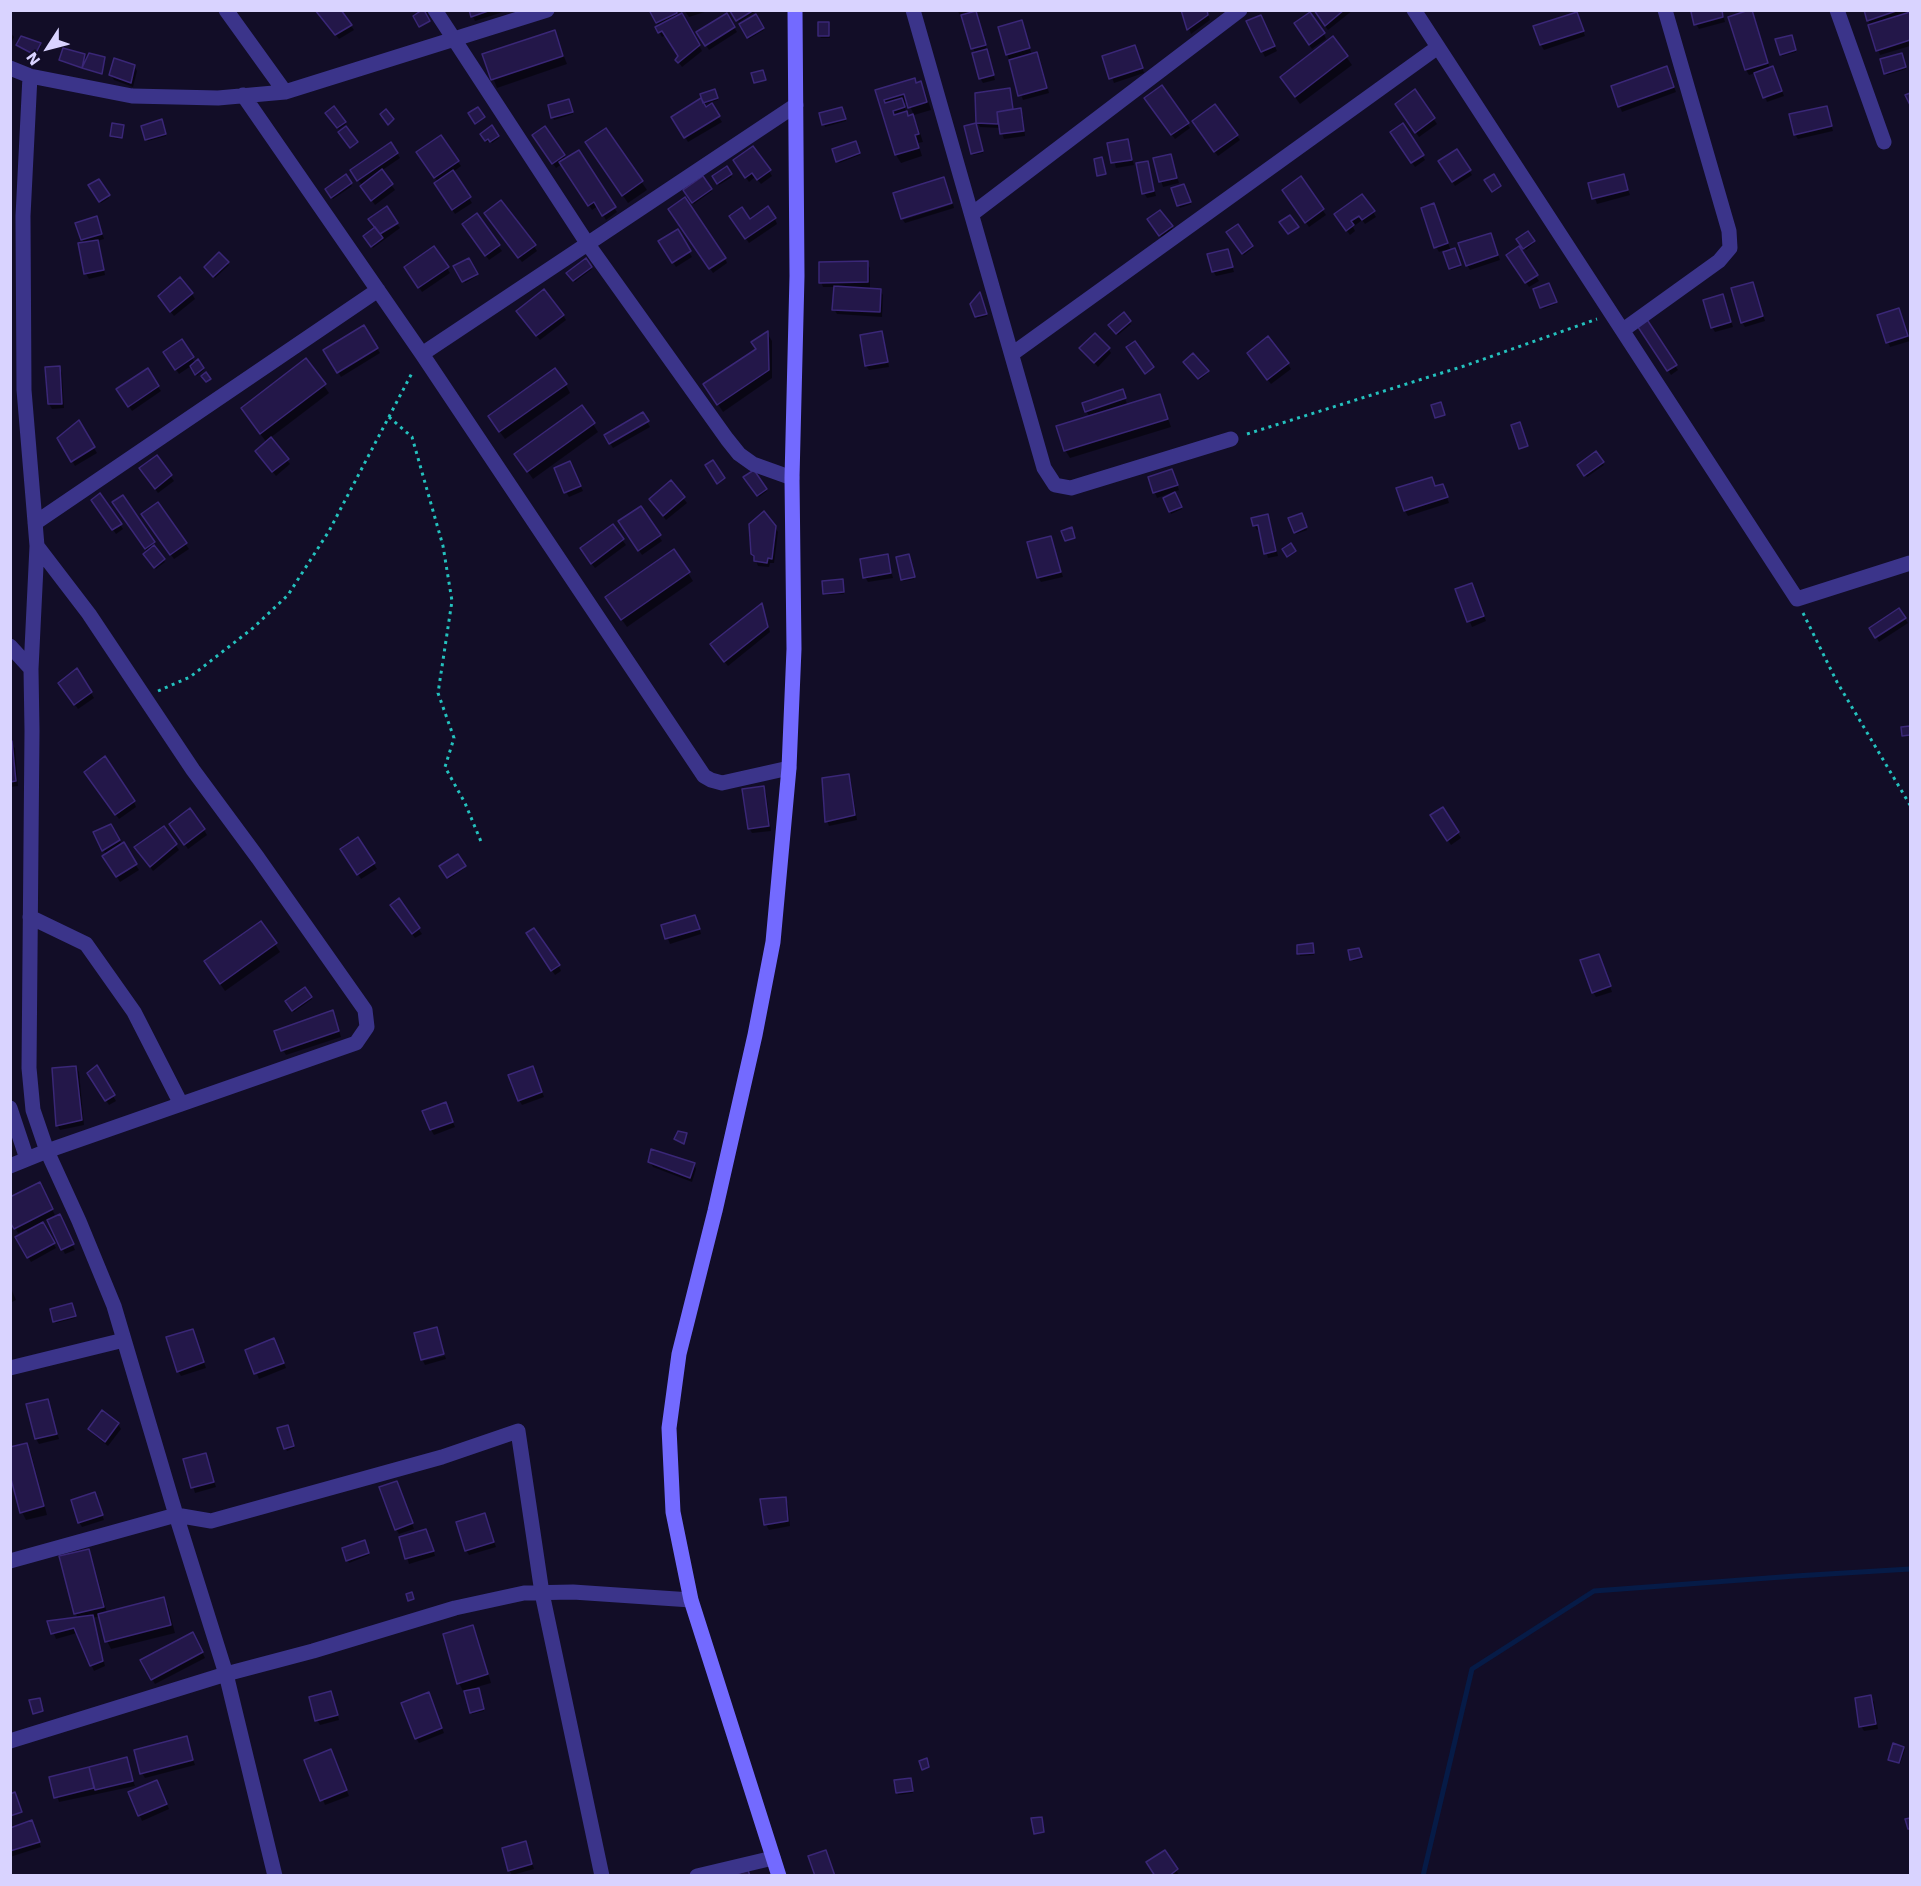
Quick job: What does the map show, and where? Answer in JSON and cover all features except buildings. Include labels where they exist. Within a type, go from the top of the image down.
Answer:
[{"type":"main road","points":[[779,1875],[691,1600],[673,1512],[669,1428],[679,1354],[715,1211],[755,1035],[773,942],[789,768],[794,649],[792,478],[797,276],[795,10]]},
{"type":"street","points":[[226,10],[285,92]]},
{"type":"street","points":[[435,10],[587,243],[720,430],[740,454],[753,464],[792,478]]},
{"type":"street","points":[[10,68],[30,76],[132,96],[218,98],[285,92],[547,10]]},
{"type":"street","points":[[913,10],[1044,468],[1055,486],[1071,488],[1231,439]]},
{"type":"street","points":[[972,214],[1240,10]]},
{"type":"street","points":[[1414,10],[1797,599],[1911,563]]},
{"type":"street","points":[[1623,330],[1719,261],[1730,248],[1729,231],[1665,10]]},
{"type":"street","points":[[1837,10],[1884,142]]},
{"type":"street","points":[[1012,354],[1438,47]]},
{"type":"street","points":[[30,76],[23,216],[24,390],[37,546],[31,669],[29,1068],[33,1110],[47,1151],[114,1306],[226,1674],[275,1875]]},
{"type":"street","points":[[243,95],[422,354],[704,776],[722,783],[789,768]]},
{"type":"street","points":[[422,354],[796,105]]},
{"type":"street","points":[[36,523],[378,290]]},
{"type":"street","points":[[10,375],[24,390]]},
{"type":"street","points":[[10,1166],[356,1043],[367,1027],[364,1010],[193,770],[89,614],[37,546]]},
{"type":"street","points":[[10,646],[31,669]]},
{"type":"street","points":[[30,917],[86,944],[134,1012],[181,1104]]},
{"type":"street","points":[[10,1108],[27,1159]]},
{"type":"street","points":[[10,1368],[124,1340]]},
{"type":"street","points":[[10,1561],[176,1515],[211,1521],[442,1457],[518,1431],[542,1593],[602,1875]]},
{"type":"street","points":[[10,1742],[226,1674],[314,1651],[455,1608],[524,1593],[573,1592],[691,1600]]},
{"type":"street","points":[[697,1875],[773,1858]]},
{"type":"path","points":[[1231,439],[1464,366],[1611,313]]},
{"type":"path","points":[[145,697],[190,677],[253,628],[288,595],[329,531],[422,354]]},
{"type":"path","points":[[389,417],[412,437],[443,546],[452,601],[438,693],[454,738],[446,767],[465,803],[482,844]]},
{"type":"path","points":[[1797,599],[1837,682],[1911,805]]},
{"type":"waterway","points":[[1423,1876],[1472,1669],[1594,1591],[1910,1569]]}]
